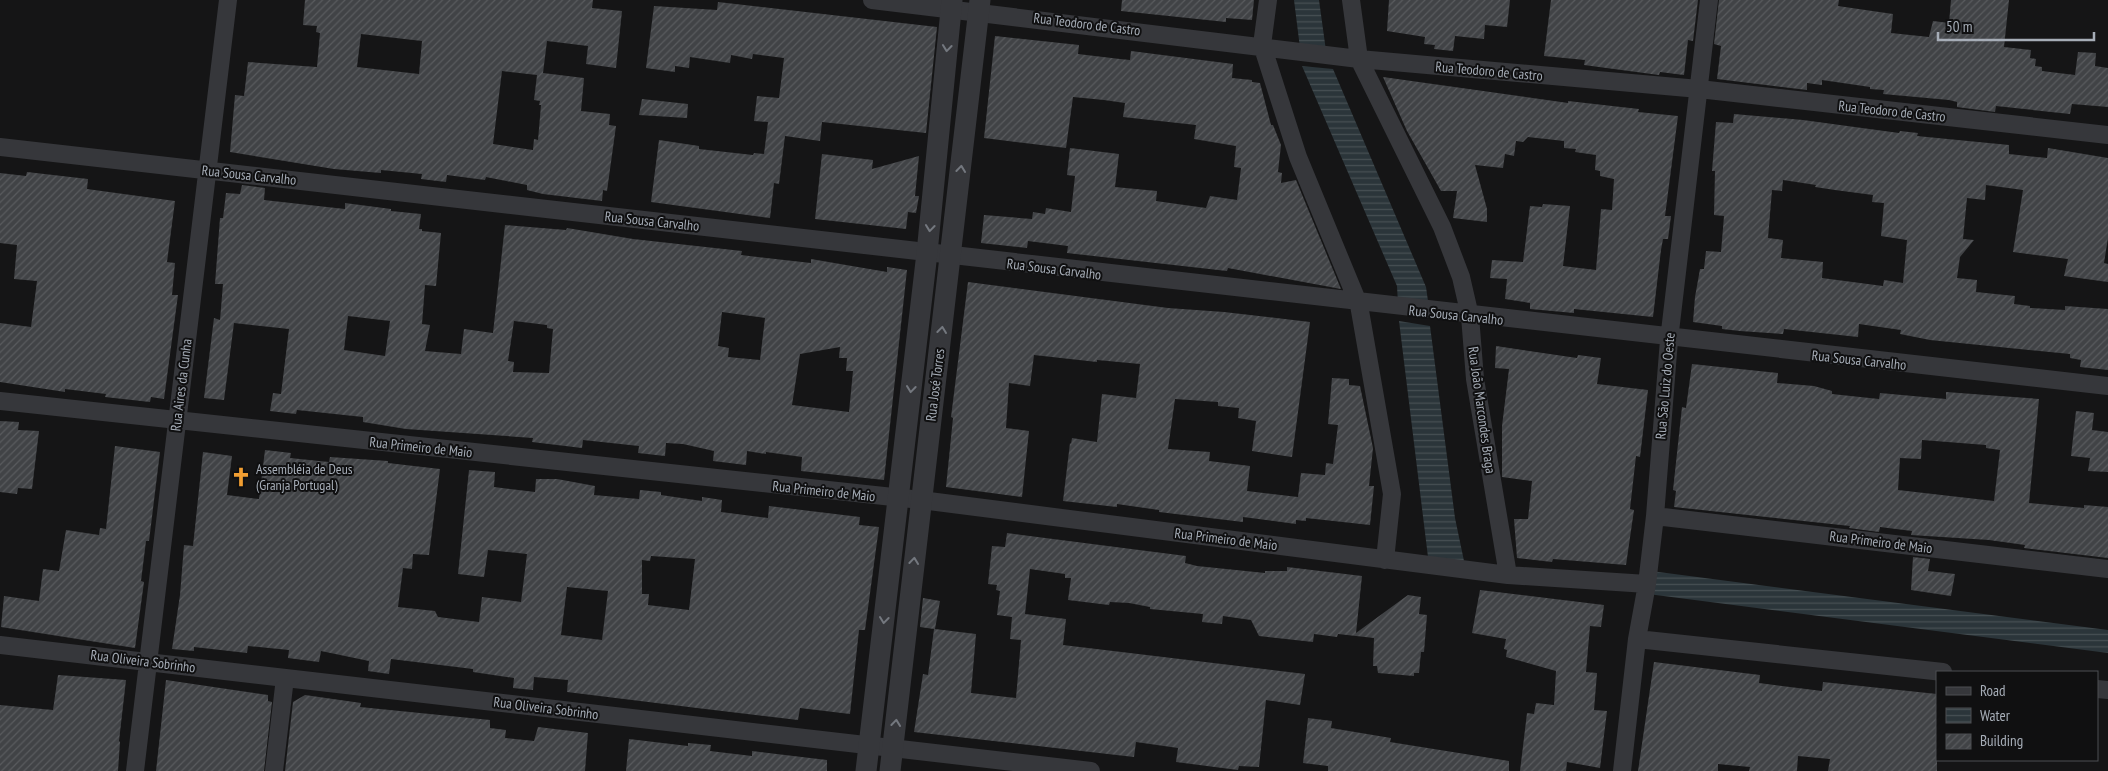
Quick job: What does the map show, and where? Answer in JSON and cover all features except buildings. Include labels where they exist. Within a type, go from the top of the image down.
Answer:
[{"type":"street","name":"Rua Aires da Cunha","points":[[135,771],[228,0]]},
{"type":"street","name":"Rua Teodoro de Castro","points":[[872,0],[980,6],[1359,59],[1699,90],[2108,135]]},
{"type":"street","points":[[1268,0],[1262,46],[1298,157],[1358,305],[1392,494],[1385,560]]},
{"type":"street","name":"Rua João Marcondes Braga","points":[[1352,0],[1359,59],[1442,227],[1461,277],[1470,316],[1476,379],[1508,575]]},
{"type":"street","name":"Rua São Luiz do Oeste","points":[[1622,771],[1637,639],[1647,584],[1655,516],[1669,340],[1709,0]]},
{"type":"street","name":"Rua José Torres","points":[[866,771],[927,252],[952,4]]},
{"type":"street","name":"Rua José Torres","points":[[890,771],[980,6]]},
{"type":"street","name":"Rua Sousa Carvalho","points":[[0,147],[927,252],[1358,305],[2108,386]]},
{"type":"street","name":"Rua Primeiro de Maio","points":[[0,401],[921,500],[1508,575],[1647,584]]},
{"type":"street","name":"Rua Primeiro de Maio","points":[[1655,516],[2108,568]]},
{"type":"street","points":[[1637,639],[1936,671]]},
{"type":"street","name":"Rua Oliveira Sobrinho","points":[[0,645],[1091,771]]},
{"type":"street","points":[[274,771],[284,678]]},
{"type":"water","points":[[1294,0],[1319,0],[1326,51],[1300,48]]},
{"type":"water","points":[[1302,66],[1333,69],[1426,287],[1429,308],[1398,304],[1397,286]]},
{"type":"water","points":[[1399,321],[1430,326],[1455,518],[1464,561],[1428,557]]},
{"type":"water","points":[[1651,571],[2108,630],[2108,653],[1648,594]]},
{"type":"place","name":"Assembléia de Deus (Granja Portugal)","points":[[241,477]]}]
